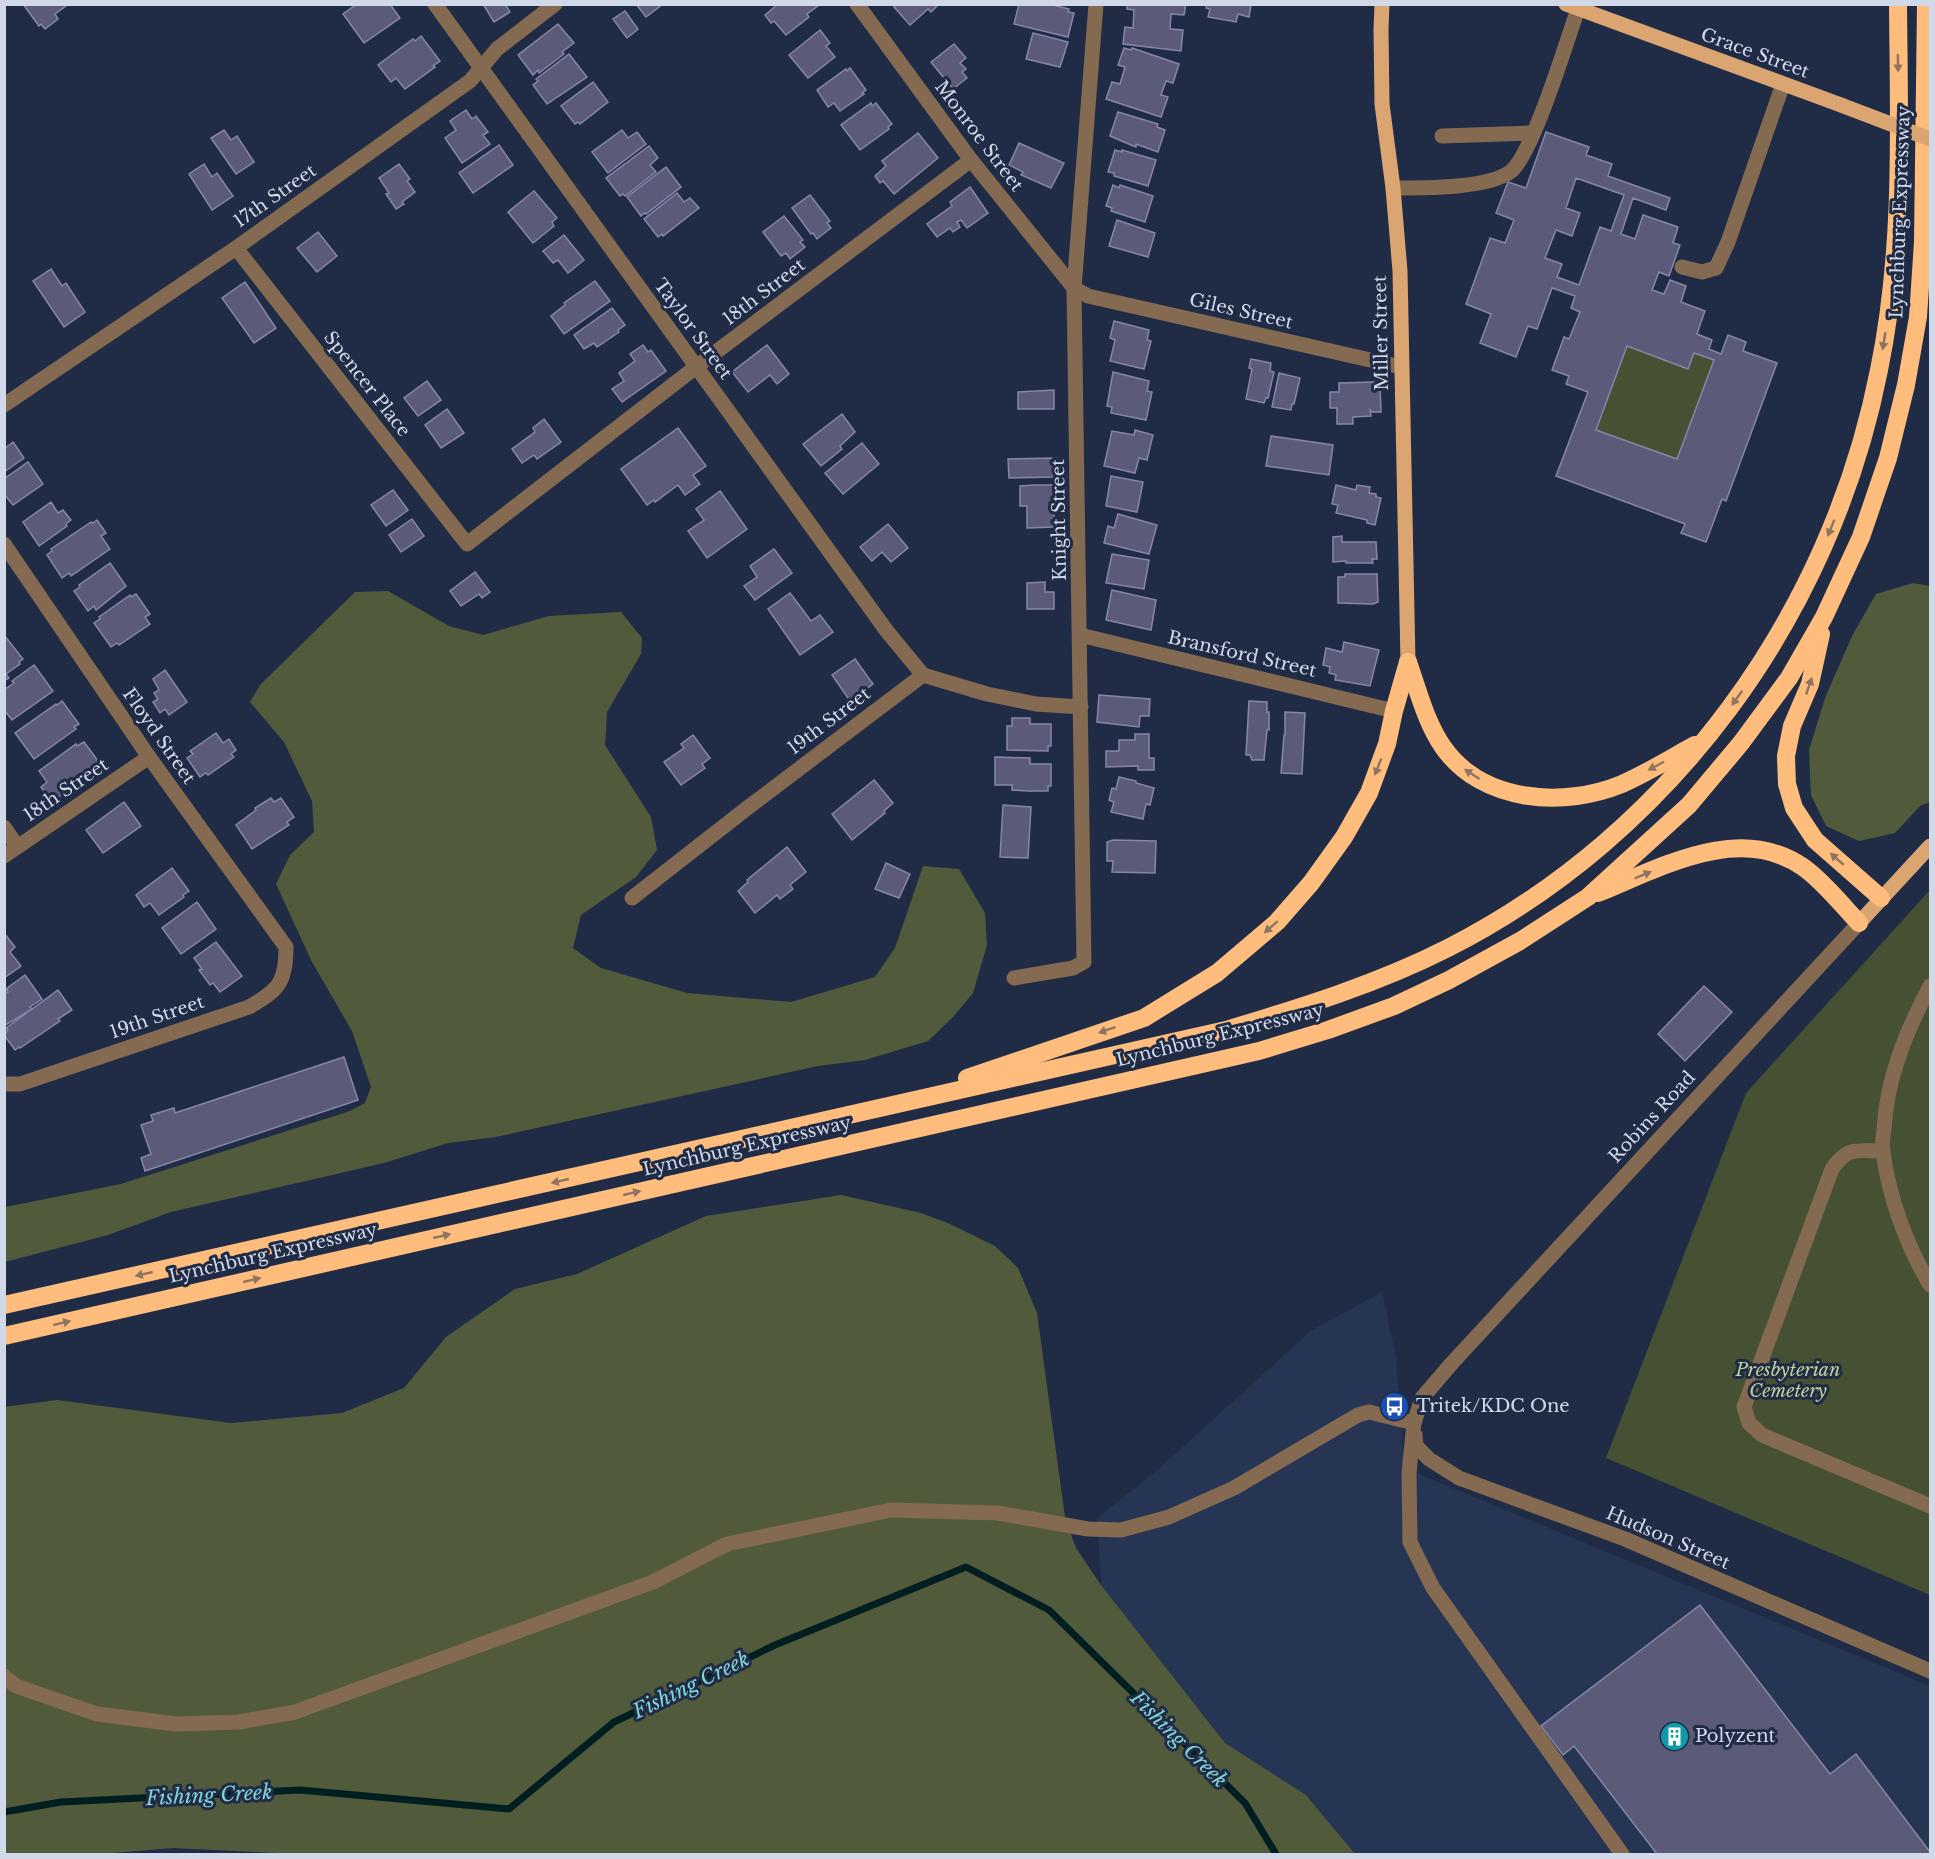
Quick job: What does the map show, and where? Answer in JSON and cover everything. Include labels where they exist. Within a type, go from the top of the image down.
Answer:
[{"type":"highway","name":"Lynchburg Expressway","points":[[4,1305],[1226,1030],[1320,1002],[1381,980],[1450,947],[1516,909],[1560,878],[1615,834],[1673,777],[1707,739],[1750,681],[1809,581],[1841,503],[1863,437],[1879,370],[1896,248],[1900,175],[1898,4]]},
{"type":"highway","name":"Lynchburg Expressway","points":[[4,1336],[1259,1051],[1328,1030],[1394,1006],[1449,980],[1520,941],[1588,897],[1689,805],[1742,743],[1789,678],[1824,616],[1861,537],[1888,458],[1906,385],[1918,317],[1923,242],[1926,4]]},
{"type":"highway","points":[[1824,616],[1810,684],[1792,726],[1786,756],[1787,784],[1794,808],[1815,840],[1881,898]]},
{"type":"highway","points":[[1408,662],[1435,733],[1444,748],[1469,774],[1499,789],[1539,799],[1580,796],[1622,784],[1707,739]]},
{"type":"highway","points":[[877,1109],[1144,1017],[1217,973],[1277,922],[1311,883],[1344,837],[1369,793],[1387,744],[1408,662]]},
{"type":"highway","points":[[1588,897],[1691,857],[1710,851],[1745,847],[1774,852],[1790,858],[1806,869],[1859,922]]},
{"type":"main road","name":"Miller Street","points":[[1382,4],[1382,104],[1393,188],[1400,271],[1408,662]]},
{"type":"main road","name":"Grace Street","points":[[1572,7],[1930,139]]},
{"type":"main road","name":"Robins Road","points":[[1859,922],[1930,846]]},
{"type":"street","name":"Taylor Street","points":[[435,4],[885,630],[923,675]]},
{"type":"street","name":"17th Street","points":[[4,405],[236,248],[470,81],[497,49],[555,4]]},
{"type":"street","name":"Monroe Street","points":[[857,4],[972,160],[1074,288]]},
{"type":"street","name":"Knight Street","points":[[1014,978],[1073,968],[1084,963],[1074,288],[1096,4]]},
{"type":"street","points":[[1393,188],[1468,185],[1509,173],[1518,164],[1533,133],[1572,7]]},
{"type":"street","points":[[1682,267],[1702,272],[1716,268],[1728,242],[1783,84]]},
{"type":"street","points":[[1442,136],[1533,133]]},
{"type":"street","name":"18th Street","points":[[467,544],[696,367],[972,160]]},
{"type":"street","name":"Spencer Place","points":[[236,248],[467,544]]},
{"type":"street","name":"Giles Street","points":[[1074,288],[1088,296],[1401,368]]},
{"type":"street","name":"Floyd Street","points":[[4,544],[149,757],[286,947]]},
{"type":"street","name":"Bransford Street","points":[[1080,635],[1394,711]]},
{"type":"street","points":[[923,675],[987,694],[1035,704],[1081,707]]},
{"type":"street","name":"19th Street","points":[[632,898],[923,675]]},
{"type":"street","name":"18th Street","points":[[4,856],[149,757]]},
{"type":"street","points":[[4,827],[17,846]]},
{"type":"street","name":"Robins Road","points":[[1622,1854],[1433,1588],[1410,1542],[1409,1473],[1414,1423],[1422,1398],[1452,1363],[1859,922]]},
{"type":"street","name":"19th Street","points":[[4,1084],[20,1084],[249,1007],[271,994],[286,970],[286,947]]},
{"type":"street","points":[[1930,986],[1892,1072],[1882,1150],[1894,1200],[1915,1259],[1930,1286]]},
{"type":"street","points":[[1882,1150],[1854,1150],[1842,1155],[1832,1169],[1744,1407],[1749,1423],[1762,1435],[1930,1506]]},
{"type":"street","points":[[4,1677],[16,1686],[97,1714],[165,1722],[239,1722],[295,1712],[652,1582],[727,1544],[891,1510],[998,1514],[1088,1529],[1121,1530],[1169,1517],[1234,1488],[1358,1415],[1369,1412],[1414,1423]]},
{"type":"street","name":"Hudson Street","points":[[1414,1423],[1416,1446],[1429,1459],[1459,1478],[1625,1539],[1930,1671]]},
{"type":"shaded area","points":[[1382,1292],[1396,1357],[1404,1468],[1930,1686],[1930,1854],[1355,1854],[1306,1795],[1225,1743],[1101,1585],[1097,1518],[1154,1473],[1312,1330]]},
{"type":"green space","points":[[1627,346],[1688,369],[1694,353],[1714,360],[1677,459],[1596,430]]},
{"type":"green space","points":[[1913,583],[1930,586],[1930,802],[1920,806],[1895,833],[1859,841],[1826,826],[1811,795],[1809,750],[1825,698],[1852,636],[1876,594]]},
{"type":"green space","points":[[388,591],[449,626],[483,635],[549,616],[621,612],[642,638],[641,654],[607,712],[605,745],[651,817],[657,850],[636,877],[581,915],[573,948],[601,968],[687,993],[791,1002],[875,977],[895,948],[923,866],[959,869],[985,913],[987,945],[973,993],[953,1017],[928,1041],[865,1060],[818,1066],[496,1137],[448,1143],[384,1163],[171,1212],[108,1235],[5,1262],[5,1207],[121,1184],[350,1111],[365,1103],[371,1087],[352,1031],[312,962],[276,884],[290,855],[314,832],[312,801],[284,742],[250,702],[260,685],[355,592]]},
{"type":"green space","name":"Presbyterian Cemetery","points":[[1930,890],[1930,1595],[1606,1458],[1746,1093]]},
{"type":"green space","points":[[841,1195],[921,1213],[950,1224],[995,1246],[1018,1268],[1037,1313],[1065,1517],[1076,1548],[1101,1585],[1225,1743],[1306,1795],[1355,1854],[300,1854],[173,1848],[101,1854],[5,1854],[4,1407],[57,1400],[231,1423],[342,1413],[404,1388],[446,1337],[515,1289],[577,1274],[706,1216]]},
{"type":"building","points":[[23,4],[64,4],[66,6],[55,14],[58,19],[45,29],[41,24],[39,26]]},
{"type":"building","points":[[357,4],[390,4],[400,18],[364,43],[343,14]]},
{"type":"building","points":[[483,4],[505,4],[510,12],[494,22]]},
{"type":"building","points":[[636,4],[663,4],[646,17]]},
{"type":"building","points":[[778,4],[819,5],[807,14],[809,17],[786,35],[774,21],[771,23],[765,15]]},
{"type":"building","points":[[897,4],[939,4],[931,12],[928,9],[910,25],[894,7]]},
{"type":"building","points":[[1019,4],[1049,4],[1069,9],[1068,12],[1074,13],[1068,37],[1014,24]]},
{"type":"building","points":[[1127,4],[1186,4],[1184,15],[1171,14],[1170,29],[1183,30],[1181,51],[1123,44],[1125,27],[1133,28],[1134,10],[1127,9]]},
{"type":"building","points":[[1207,4],[1258,4],[1251,5],[1249,17],[1238,14],[1236,22],[1208,17],[1210,9],[1206,8]]},
{"type":"building","points":[[625,11],[638,29],[627,38],[613,19]]},
{"type":"building","points":[[558,24],[574,43],[562,52],[564,54],[533,75],[518,55]]},
{"type":"building","points":[[820,30],[830,43],[826,46],[835,57],[808,78],[789,55]]},
{"type":"building","points":[[1033,33],[1068,42],[1060,67],[1026,59]]},
{"type":"building","points":[[421,36],[440,61],[405,89],[396,78],[391,82],[378,65],[413,39],[415,41]]},
{"type":"building","points":[[954,44],[966,58],[960,63],[966,69],[962,72],[967,78],[953,89],[931,62]]},
{"type":"building","points":[[1124,48],[1131,50],[1132,48],[1179,64],[1173,83],[1166,81],[1161,95],[1168,97],[1161,117],[1106,99],[1112,82],[1120,84],[1125,67],[1118,65]]},
{"type":"building","points":[[569,54],[587,77],[547,104],[533,85],[538,81],[536,79]]},
{"type":"building","points":[[850,68],[866,90],[862,93],[864,94],[840,111],[834,103],[828,107],[817,90]]},
{"type":"building","points":[[593,82],[608,102],[580,124],[578,122],[575,124],[561,106]]},
{"type":"building","points":[[871,103],[872,106],[876,103],[892,124],[888,127],[889,129],[860,150],[841,125]]},
{"type":"building","points":[[466,110],[472,119],[476,116],[488,132],[483,135],[490,144],[462,163],[445,138],[456,130],[450,121]]},
{"type":"building","points":[[1118,112],[1158,124],[1157,127],[1165,130],[1158,152],[1136,144],[1136,147],[1110,136]]},
{"type":"building","points":[[224,130],[231,140],[237,136],[254,162],[236,174],[211,138]]},
{"type":"building","points":[[622,130],[628,138],[637,132],[646,144],[608,173],[592,152]]},
{"type":"building","points":[[1546,132],[1589,147],[1586,155],[1612,164],[1608,176],[1670,198],[1666,210],[1633,198],[1621,234],[1635,239],[1643,215],[1678,227],[1673,243],[1680,245],[1669,276],[1659,272],[1652,290],[1664,294],[1670,280],[1686,286],[1681,302],[1705,311],[1697,334],[1712,340],[1709,349],[1721,354],[1728,335],[1746,342],[1743,351],[1777,363],[1726,501],[1722,499],[1706,542],[1681,533],[1685,524],[1556,476],[1588,392],[1566,384],[1569,376],[1552,370],[1564,337],[1569,339],[1580,312],[1571,308],[1575,296],[1552,288],[1537,329],[1528,326],[1516,357],[1480,343],[1491,314],[1466,304],[1490,238],[1505,243],[1514,220],[1496,213],[1508,182],[1526,188]],"holes":[[[1576,178],[1624,195],[1611,231],[1600,227],[1579,285],[1557,277],[1562,264],[1545,258],[1556,230],[1572,236],[1580,213],[1566,208]],[[1627,346],[1688,369],[1694,353],[1714,360],[1677,459],[1596,430]]]},
{"type":"building","points":[[918,133],[938,158],[894,194],[883,181],[880,183],[875,176],[886,166],[882,161]]},
{"type":"building","points":[[1019,143],[1064,163],[1051,188],[1021,175],[1023,172],[1009,165]]},
{"type":"building","points":[[499,145],[513,165],[473,193],[459,173]]},
{"type":"building","points":[[649,146],[658,158],[650,165],[656,172],[625,196],[623,194],[620,196],[606,178]]},
{"type":"building","points":[[1115,150],[1156,160],[1148,186],[1108,172]]},
{"type":"building","points":[[204,164],[212,177],[217,173],[233,196],[212,210],[189,174]]},
{"type":"building","points":[[399,164],[410,179],[407,181],[415,192],[396,209],[379,178]]},
{"type":"building","points":[[666,167],[681,187],[641,216],[627,197]]},
{"type":"building","points":[[1113,185],[1119,188],[1120,185],[1153,196],[1145,222],[1111,211],[1112,208],[1106,206]]},
{"type":"building","points":[[970,187],[988,213],[967,228],[961,220],[957,222],[960,227],[953,232],[950,228],[937,237],[927,224],[952,206],[950,202]]},
{"type":"building","points":[[534,191],[557,218],[552,222],[554,226],[533,243],[508,212]]},
{"type":"building","points":[[677,193],[684,202],[690,198],[699,208],[663,236],[662,234],[658,237],[644,219]]},
{"type":"building","points":[[810,195],[830,221],[827,223],[831,228],[817,239],[792,208]]},
{"type":"building","points":[[784,216],[803,240],[800,242],[805,247],[790,259],[786,253],[781,256],[763,232]]},
{"type":"building","points":[[1117,220],[1155,233],[1148,257],[1109,246]]},
{"type":"building","points":[[318,232],[337,256],[317,272],[297,248]]},
{"type":"building","points":[[564,235],[584,260],[568,273],[558,260],[553,263],[543,251]]},
{"type":"building","points":[[51,269],[62,286],[66,283],[85,312],[64,327],[33,281]]},
{"type":"building","points":[[595,281],[610,301],[564,334],[551,316],[565,305],[564,303]]},
{"type":"building","points":[[245,282],[276,328],[254,343],[222,298]]},
{"type":"building","points":[[612,308],[625,325],[597,347],[594,343],[584,349],[574,335]]},
{"type":"building","points":[[1114,321],[1149,330],[1147,340],[1151,341],[1144,369],[1110,361],[1115,340],[1110,338]]},
{"type":"building","points":[[643,345],[648,352],[651,350],[666,371],[622,402],[612,389],[624,381],[619,373],[635,361],[630,354]]},
{"type":"building","points":[[767,345],[789,374],[777,384],[770,375],[748,392],[732,372]]},
{"type":"building","points":[[1251,359],[1271,363],[1270,371],[1274,372],[1268,398],[1264,403],[1246,399],[1252,369],[1249,368]]},
{"type":"building","points":[[1113,372],[1149,381],[1147,391],[1152,392],[1146,420],[1111,413],[1112,407],[1107,406]]},
{"type":"building","points":[[1279,373],[1300,378],[1291,410],[1272,407]]},
{"type":"building","points":[[427,381],[441,400],[418,416],[404,398]]},
{"type":"building","points":[[1374,382],[1374,384],[1380,384],[1381,412],[1370,410],[1371,416],[1353,417],[1353,424],[1337,424],[1337,408],[1330,408],[1330,392],[1339,392],[1339,383]]},
{"type":"building","points":[[1054,390],[1054,409],[1018,409],[1018,392]]},
{"type":"building","points":[[447,409],[464,433],[441,448],[425,425]]},
{"type":"building","points":[[842,414],[855,432],[840,446],[842,449],[821,466],[803,444]]},
{"type":"building","points":[[544,419],[561,442],[537,459],[534,455],[522,463],[512,449],[535,432],[533,428]]},
{"type":"building","points":[[678,428],[706,466],[693,475],[700,484],[685,495],[678,485],[655,502],[654,500],[647,505],[621,469]]},
{"type":"building","points":[[1135,430],[1153,435],[1147,460],[1139,458],[1135,473],[1104,466],[1112,431],[1134,435]]},
{"type":"building","points":[[1271,436],[1333,445],[1329,475],[1266,466]]},
{"type":"building","points":[[13,442],[24,458],[4,472],[4,449]]},
{"type":"building","points":[[862,443],[879,464],[843,494],[825,473]]},
{"type":"building","points":[[1057,458],[1057,477],[1009,478],[1008,459]]},
{"type":"building","points":[[28,462],[43,484],[13,505],[4,494],[4,479]]},
{"type":"building","points":[[1111,476],[1143,482],[1137,512],[1106,506]]},
{"type":"building","points":[[1057,485],[1058,502],[1054,502],[1054,527],[1027,528],[1027,506],[1020,506],[1020,486]]},
{"type":"building","points":[[1336,485],[1356,490],[1357,485],[1370,487],[1369,493],[1381,498],[1375,525],[1367,523],[1367,520],[1336,513],[1338,505],[1332,504]]},
{"type":"building","points":[[393,490],[408,510],[386,526],[371,505]]},
{"type":"building","points":[[720,491],[747,529],[707,558],[688,531],[704,520],[696,509]]},
{"type":"building","points":[[51,502],[58,513],[63,510],[71,520],[66,524],[67,526],[39,546],[23,522]]},
{"type":"building","points":[[1118,514],[1157,525],[1149,554],[1104,543],[1108,526],[1114,528]]},
{"type":"building","points":[[412,519],[424,536],[401,552],[389,535]]},
{"type":"building","points":[[97,520],[106,533],[101,536],[110,549],[71,576],[69,573],[62,578],[47,555],[52,551],[51,549]]},
{"type":"building","points":[[888,524],[908,548],[891,562],[882,552],[872,561],[860,547]]},
{"type":"building","points":[[1342,536],[1342,542],[1376,542],[1377,559],[1372,559],[1373,563],[1333,562],[1333,537]]},
{"type":"building","points":[[774,549],[792,573],[755,600],[744,586],[757,577],[750,566]]},
{"type":"building","points":[[1112,554],[1149,560],[1144,589],[1106,583]]},
{"type":"building","points":[[110,563],[126,586],[96,610],[94,606],[88,611],[74,591]]},
{"type":"building","points":[[475,572],[490,592],[482,598],[479,594],[461,606],[450,591]]},
{"type":"building","points":[[1345,574],[1377,574],[1378,602],[1373,604],[1338,603],[1338,577],[1345,577]]},
{"type":"building","points":[[1045,582],[1045,592],[1054,592],[1054,609],[1027,609],[1027,583]]},
{"type":"building","points":[[1112,590],[1156,600],[1151,630],[1106,620]]},
{"type":"building","points":[[790,593],[811,621],[820,615],[833,632],[800,655],[768,609]]},
{"type":"building","points":[[136,594],[150,614],[145,617],[150,624],[119,645],[117,643],[111,647],[94,623],[130,595],[131,597]]},
{"type":"building","points":[[4,635],[23,659],[6,674],[9,678],[4,681]]},
{"type":"building","points":[[1344,642],[1379,650],[1370,686],[1335,680],[1336,675],[1329,673],[1330,667],[1323,665],[1326,648],[1342,652]]},
{"type":"building","points":[[855,659],[873,684],[850,701],[832,675]]},
{"type":"building","points":[[34,665],[53,691],[12,720],[4,710],[4,690]]},
{"type":"building","points":[[165,670],[187,702],[169,715],[165,709],[160,713],[153,702],[158,699],[154,693],[159,690],[153,679]]},
{"type":"building","points":[[1099,695],[1150,699],[1149,716],[1140,716],[1139,727],[1097,722]]},
{"type":"building","points":[[62,701],[79,724],[74,727],[76,729],[34,759],[15,733]]},
{"type":"building","points":[[1249,701],[1267,702],[1269,730],[1267,730],[1264,760],[1252,760],[1250,755],[1246,755]]},
{"type":"building","points":[[1285,712],[1305,713],[1302,774],[1281,773]]},
{"type":"building","points":[[1012,718],[1030,718],[1030,724],[1051,724],[1051,746],[1048,746],[1048,751],[1007,750],[1007,726],[1012,726]]},
{"type":"building","points":[[216,733],[223,743],[229,739],[236,750],[231,754],[234,757],[208,775],[206,773],[200,777],[187,758],[193,754],[190,751]]},
{"type":"building","points":[[1135,734],[1149,734],[1149,758],[1154,758],[1154,770],[1138,770],[1138,766],[1106,767],[1106,751],[1119,751],[1119,740],[1135,740]]},
{"type":"building","points":[[693,735],[710,758],[702,764],[705,768],[681,785],[664,762],[684,748],[681,744]]},
{"type":"building","points":[[84,742],[101,765],[52,802],[41,787],[47,782],[39,771],[76,744],[77,746]]},
{"type":"building","points":[[995,757],[1030,758],[1030,764],[1051,764],[1051,786],[1048,786],[1048,791],[1028,791],[1012,790],[1012,785],[995,785]]},
{"type":"building","points":[[1119,777],[1154,788],[1150,805],[1146,804],[1143,819],[1111,812],[1114,802],[1109,800],[1112,788],[1116,789]]},
{"type":"building","points":[[874,780],[893,803],[884,811],[885,813],[852,840],[832,814]]},
{"type":"building","points":[[271,798],[274,802],[281,798],[294,817],[287,822],[289,825],[252,849],[236,825],[256,810],[255,808]]},
{"type":"building","points":[[124,802],[141,826],[103,853],[86,830]]},
{"type":"building","points":[[1003,805],[1031,807],[1028,858],[1000,857]]},
{"type":"building","points":[[1113,840],[1156,841],[1155,873],[1112,872],[1113,861],[1107,861],[1107,842]]},
{"type":"building","points":[[787,847],[806,872],[790,885],[793,889],[780,899],[777,895],[755,913],[738,891],[748,882],[747,880]]},
{"type":"building","points":[[886,863],[910,874],[899,898],[875,889]]},
{"type":"building","points":[[172,868],[189,891],[159,915],[150,903],[144,907],[136,895]]},
{"type":"building","points":[[197,902],[216,929],[181,954],[162,928]]},
{"type":"building","points":[[4,933],[15,947],[10,952],[21,966],[4,978]]},
{"type":"building","points":[[216,942],[242,976],[220,992],[213,983],[210,985],[199,970],[202,969],[194,958]]},
{"type":"building","points":[[25,975],[42,999],[30,1007],[32,1009],[4,1026],[4,995],[8,992],[6,989]]},
{"type":"building","points":[[1704,986],[1732,1012],[1685,1061],[1658,1034]]},
{"type":"building","points":[[58,990],[72,1010],[58,1019],[60,1021],[15,1050],[4,1035],[8,1030],[6,1028]]},
{"type":"building","points":[[344,1057],[358,1100],[145,1171],[141,1158],[151,1154],[141,1125],[153,1121],[151,1115],[174,1108],[175,1113]]},
{"type":"building","name":"Polyzent","points":[[1700,1605],[1830,1774],[1856,1754],[1930,1854],[1657,1854],[1574,1746],[1563,1755],[1541,1726]]},
{"type":"waterway","name":"Fishing Creek","points":[[4,1812],[61,1802],[300,1790],[509,1809],[614,1722],[775,1645],[966,1567],[1049,1610],[1245,1803],[1276,1854]]},
{"type":"place","name":"Tritek/KDC One","points":[[1395,1406]]},
{"type":"place","name":"Polyzent","points":[[1674,1736]]}]
